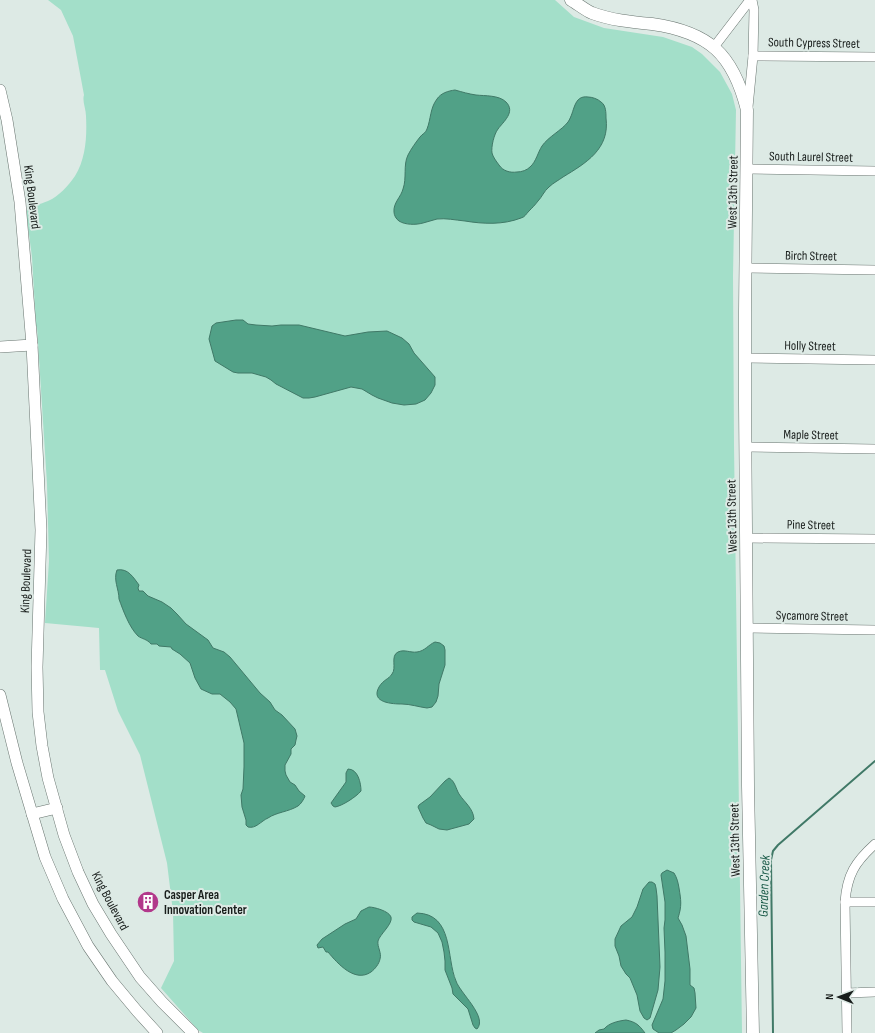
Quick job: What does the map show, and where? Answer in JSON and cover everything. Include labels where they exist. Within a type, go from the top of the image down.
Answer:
[{"type":"main road","points":[[571,0],[591,12],[611,19],[675,28],[695,36],[714,47],[734,72],[743,93],[747,110]]},
{"type":"main road","name":"West 13th Street","points":[[747,110],[745,358],[748,778],[752,1033]]},
{"type":"street","name":"West 13th Street","points":[[714,47],[751,0]]},
{"type":"street","name":"West 13th Street","points":[[747,110],[753,56],[754,10],[751,0]]},
{"type":"street","name":"South Cypress Street","points":[[753,56],[875,57]]},
{"type":"street","name":"King Boulevard","points":[[0,90],[7,120],[20,202],[32,345],[41,530],[37,667],[38,712],[48,778],[64,835],[78,872],[93,904],[140,977],[162,1002],[193,1033]]},
{"type":"street","name":"South Laurel Street","points":[[747,169],[875,170]]},
{"type":"street","name":"Birch Street","points":[[746,268],[875,270]]},
{"type":"street","points":[[0,347],[32,345]]},
{"type":"street","name":"Holly Street","points":[[745,358],[875,360]]},
{"type":"street","name":"Maple Street","points":[[746,447],[875,449]]},
{"type":"street","name":"Pine Street","points":[[746,538],[875,539]]},
{"type":"street","name":"Sycamore Street","points":[[748,628],[875,630]]},
{"type":"street","points":[[0,695],[17,762],[45,857],[63,899],[88,946],[112,981],[157,1033]]},
{"type":"street","points":[[32,814],[57,808]]},
{"type":"street","points":[[847,1033],[845,902],[848,882],[854,868],[862,856],[875,844]]},
{"type":"street","points":[[845,902],[875,902]]},
{"type":"street","points":[[847,993],[875,992]]},
{"type":"shaded area","points":[[48,0],[555,0],[574,17],[604,28],[663,37],[692,47],[702,54],[720,72],[732,94],[736,110],[733,276],[734,445],[742,1033],[203,1033],[198,1030],[161,988],[174,961],[173,912],[167,863],[140,755],[118,711],[105,670],[100,670],[99,628],[45,623],[49,561],[47,484],[32,257],[26,212],[56,196],[75,176],[84,154],[86,131],[86,113],[83,100],[84,95],[73,36],[61,10]]},
{"type":"shaded area","points":[[455,90],[473,95],[500,98],[509,106],[510,109],[508,117],[495,134],[492,150],[493,156],[497,162],[507,171],[521,172],[530,167],[542,146],[568,122],[577,101],[583,97],[595,98],[603,103],[606,112],[606,129],[604,138],[595,154],[546,190],[535,205],[522,218],[507,222],[493,223],[444,219],[437,219],[417,224],[407,224],[401,222],[395,217],[394,209],[404,185],[408,155],[425,132],[433,106],[437,99],[445,93]]},
{"type":"shaded area","points":[[243,320],[248,324],[256,325],[299,325],[345,336],[368,332],[387,331],[402,338],[409,344],[414,353],[435,377],[435,385],[425,400],[416,404],[404,405],[392,403],[378,398],[362,389],[351,387],[315,397],[303,398],[266,377],[252,373],[233,372],[215,361],[209,339],[212,326],[216,323]]},
{"type":"shaded area","points":[[117,570],[124,570],[130,574],[139,585],[139,591],[143,591],[148,596],[171,608],[186,624],[208,640],[213,648],[224,652],[230,657],[260,693],[270,702],[275,710],[295,729],[297,736],[295,745],[291,749],[291,754],[285,765],[285,771],[290,782],[295,785],[305,796],[298,806],[271,816],[254,827],[248,827],[246,825],[241,795],[243,789],[244,743],[236,709],[220,694],[212,694],[201,689],[195,678],[190,663],[171,647],[151,644],[138,636],[132,628],[119,599],[116,581]]},
{"type":"shaded area","points":[[435,642],[444,646],[445,665],[439,684],[438,696],[432,707],[427,708],[408,704],[393,704],[384,702],[380,699],[377,692],[384,681],[391,676],[394,669],[394,656],[398,652],[403,651],[420,651]]},
{"type":"shaded area","points":[[348,769],[357,774],[360,781],[361,791],[349,801],[335,807],[331,803],[346,782],[346,773]]},
{"type":"shaded area","points":[[449,778],[453,781],[459,794],[470,809],[474,819],[469,824],[447,830],[439,829],[426,823],[418,807]]},
{"type":"shaded area","points":[[667,870],[674,873],[677,878],[681,903],[678,918],[686,936],[690,969],[690,985],[694,988],[696,1008],[691,1017],[676,1030],[671,1033],[659,1033],[653,1029],[652,1025],[663,999],[665,981],[665,902],[661,875]]},
{"type":"shaded area","points":[[649,882],[655,884],[656,888],[660,967],[658,990],[650,1018],[647,1020],[640,1011],[637,995],[630,978],[621,966],[615,946],[615,939],[621,926],[632,917],[643,889]]},
{"type":"shaded area","points":[[369,907],[384,911],[390,915],[391,920],[378,941],[380,957],[378,965],[371,972],[365,975],[353,974],[342,967],[328,952],[326,952],[323,947],[318,948],[317,945],[322,939],[345,924],[356,919],[361,911]]},
{"type":"shaded area","points":[[417,913],[429,915],[437,921],[443,929],[447,939],[456,981],[479,1018],[477,1029],[473,1025],[468,1009],[453,994],[445,970],[444,952],[438,933],[431,927],[414,922],[412,917]]},
{"type":"shaded area","points":[[626,1020],[637,1024],[645,1033],[595,1033],[611,1024]]},
{"type":"waterway","name":"Garden Creek","points":[[773,1033],[771,860],[773,851],[875,761]]},
{"type":"place","name":"Casper Area Innovation Center","points":[[148,902]]}]
